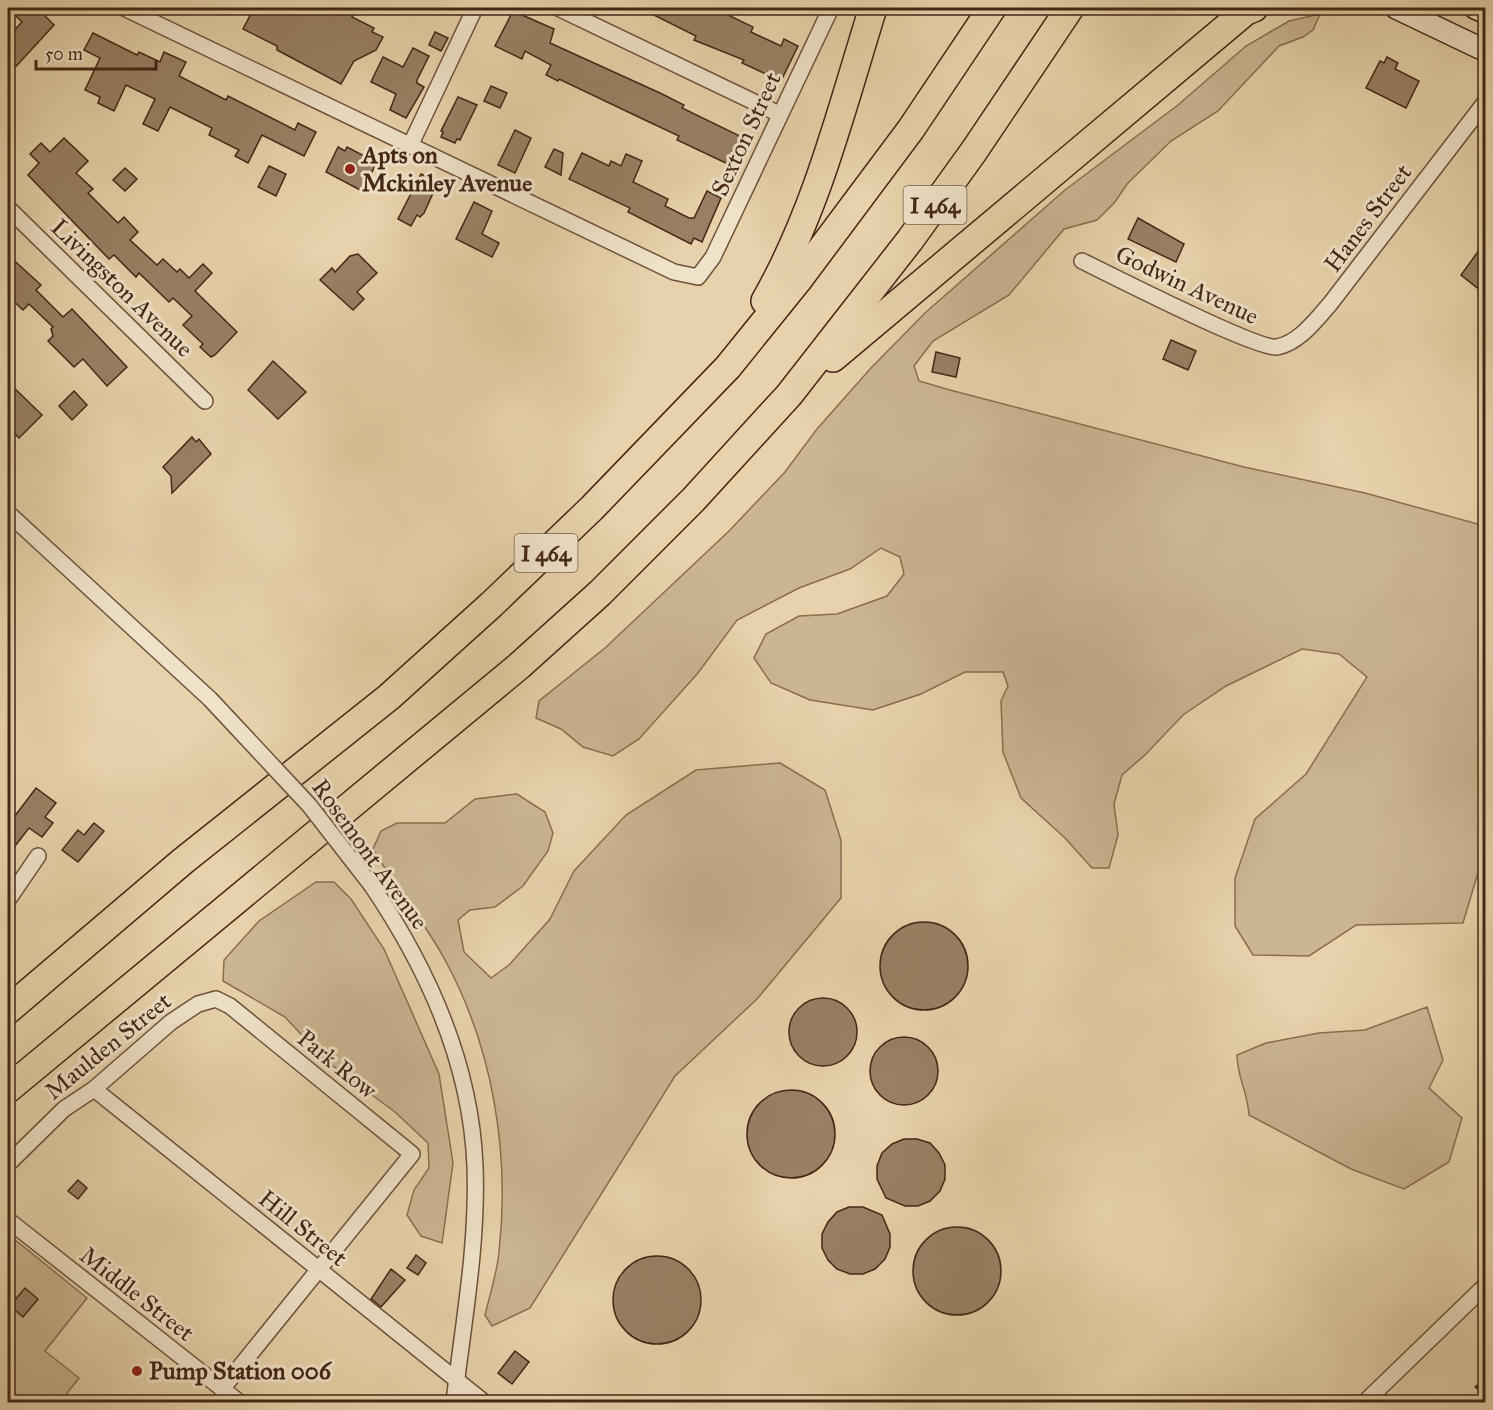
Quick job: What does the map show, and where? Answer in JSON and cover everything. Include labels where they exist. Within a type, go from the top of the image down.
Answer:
[{"type":"highway","points":[[714,381],[760,310],[792,251],[812,202],[873,8]]},
{"type":"highway","name":"I 464","points":[[8,1010],[183,861],[389,697],[550,548],[714,381],[834,233],[911,129],[992,8]]},
{"type":"highway","name":"I 464","points":[[8,1089],[563,628],[693,500],[789,395],[910,240],[981,142],[1070,8]]},
{"type":"highway","points":[[789,395],[1249,9]]},
{"type":"street","points":[[124,8],[410,146],[475,8]]},
{"type":"street","points":[[558,8],[779,114]]},
{"type":"street","name":"Sexton Street","points":[[410,146],[674,272],[698,277],[713,257],[831,8]]},
{"type":"street","points":[[1396,8],[1485,51]]},
{"type":"street","points":[[1475,8],[1485,13]]},
{"type":"street","name":"Hanes Street","points":[[1274,348],[1284,345],[1312,326],[1485,101]]},
{"type":"street","name":"Livingston Avenue","points":[[8,208],[205,401]]},
{"type":"street","name":"Godwin Avenue","points":[[1082,261],[1146,293],[1274,348]]},
{"type":"street","name":"Rosemont Avenue","points":[[8,513],[210,699],[309,805],[372,886],[416,955],[432,990],[457,1060],[471,1129],[475,1167],[472,1244],[454,1402]]},
{"type":"street","points":[[8,900],[38,856]]},
{"type":"street","name":"Maulden Street","points":[[8,1164],[64,1109],[94,1089],[171,1022],[198,1004],[216,999]]},
{"type":"street","name":"Park Row","points":[[216,999],[230,1006],[412,1154],[320,1270]]},
{"type":"street","name":"Hill Street","points":[[94,1089],[484,1402]]},
{"type":"street","name":"Middle Street","points":[[8,1220],[239,1402]]},
{"type":"street","points":[[222,1389],[320,1270]]},
{"type":"street","points":[[1365,1402],[1485,1285]]},
{"type":"shaded area","points":[[1320,14],[1313,30],[1303,37],[1279,46],[1218,111],[1171,141],[1127,184],[1115,202],[1097,220],[1064,229],[1009,295],[933,341],[914,366],[919,381],[950,390],[1244,467],[1365,493],[1485,526],[1485,849],[1463,923],[1356,925],[1309,956],[1253,955],[1235,926],[1235,878],[1255,819],[1306,774],[1367,677],[1339,654],[1302,649],[1226,686],[1183,715],[1146,754],[1122,775],[1114,804],[1118,835],[1109,868],[1092,868],[1065,838],[1021,798],[1003,752],[1001,701],[1008,686],[1003,672],[965,672],[921,694],[873,710],[810,700],[771,683],[754,658],[766,634],[799,616],[837,614],[887,596],[904,574],[900,557],[881,548],[850,569],[799,588],[737,620],[698,673],[639,739],[613,756],[583,747],[561,729],[536,718],[539,701],[605,648],[729,531],[785,472],[817,429],[871,368],[925,313],[1065,190],[1178,105],[1246,46],[1289,21]]},
{"type":"shaded area","points":[[780,763],[825,790],[841,840],[841,898],[757,999],[675,1076],[530,1308],[492,1326],[485,1315],[499,1252],[502,1177],[494,1102],[486,1065],[462,994],[445,960],[373,849],[381,831],[397,823],[445,823],[475,799],[517,794],[545,812],[553,833],[548,851],[523,886],[495,907],[470,910],[458,920],[464,952],[491,978],[509,965],[550,919],[574,871],[626,815],[696,770]]},
{"type":"shaded area","points":[[316,882],[334,882],[351,899],[384,949],[439,1074],[453,1163],[442,1243],[421,1236],[407,1215],[414,1190],[429,1168],[428,1143],[395,1112],[326,1061],[285,1017],[223,981],[224,960],[259,921]]},
{"type":"shaded area","points":[[1427,1007],[1443,1060],[1429,1088],[1462,1118],[1449,1162],[1404,1189],[1351,1169],[1249,1115],[1237,1055],[1266,1043],[1319,1033],[1365,1030]]},
{"type":"shaded area","points":[[8,1234],[87,1298],[45,1351],[79,1378],[60,1402],[8,1401]]},
{"type":"building","points":[[8,8],[51,8],[44,15],[54,25],[8,75],[8,37],[22,22]]},
{"type":"building","points":[[254,8],[357,8],[352,17],[374,28],[372,32],[383,37],[376,50],[354,61],[341,84],[277,50],[277,46],[243,29]]},
{"type":"building","points":[[640,8],[714,8],[753,27],[751,32],[781,46],[784,39],[798,46],[781,81],[742,63],[744,60],[694,40],[696,36]]},
{"type":"building","points":[[513,11],[554,29],[550,43],[660,93],[684,105],[682,108],[744,138],[730,165],[677,140],[679,136],[546,75],[551,65],[525,51],[522,59],[495,46]]},
{"type":"building","points":[[435,32],[448,38],[441,51],[429,45]]},
{"type":"building","points":[[93,33],[137,55],[139,52],[160,62],[164,52],[186,62],[179,76],[226,100],[228,96],[295,130],[298,123],[316,132],[304,156],[262,135],[248,163],[235,156],[239,150],[209,135],[212,128],[170,107],[158,131],[143,124],[155,99],[126,85],[114,111],[98,103],[100,97],[85,90],[100,58],[84,50]]},
{"type":"building","points":[[413,48],[429,56],[417,80],[417,83],[424,87],[406,118],[390,110],[396,94],[371,82],[383,57],[403,67]]},
{"type":"building","points":[[1387,57],[1398,63],[1395,69],[1419,81],[1406,108],[1366,88],[1380,61],[1384,63]]},
{"type":"building","points":[[491,86],[507,93],[500,108],[484,101]]},
{"type":"building","points":[[458,97],[477,105],[460,140],[457,139],[455,143],[441,137],[443,132],[441,131]]},
{"type":"building","points":[[515,130],[531,138],[515,173],[498,165]]},
{"type":"building","points":[[64,138],[88,161],[76,173],[93,189],[88,193],[118,223],[124,217],[138,232],[130,240],[157,265],[163,259],[177,272],[180,269],[189,278],[203,264],[212,273],[195,291],[237,332],[215,355],[211,357],[200,347],[203,344],[183,325],[192,316],[173,298],[169,302],[139,273],[136,277],[114,255],[109,259],[28,175],[39,163],[30,154],[41,143],[50,152]]},
{"type":"building","name":"Apts on Mckinley Avenue","points":[[338,147],[345,151],[347,147],[370,159],[368,163],[375,166],[362,191],[326,172]]},
{"type":"building","points":[[554,149],[563,153],[561,175],[545,167]]},
{"type":"building","points":[[582,153],[609,166],[611,161],[621,166],[626,154],[642,161],[633,182],[668,199],[665,206],[689,218],[694,218],[707,191],[721,198],[702,242],[694,238],[691,244],[628,212],[630,208],[569,179]]},
{"type":"building","points":[[269,166],[286,174],[276,196],[258,187]]},
{"type":"building","points":[[125,168],[137,179],[125,191],[113,180]]},
{"type":"building","points":[[421,174],[438,182],[424,213],[420,217],[417,215],[411,226],[398,219]]},
{"type":"building","points":[[474,202],[492,211],[482,234],[499,243],[492,257],[456,239]]},
{"type":"building","points":[[1138,218],[1184,244],[1176,262],[1128,239]]},
{"type":"building","points":[[1485,242],[1485,294],[1461,275]]},
{"type":"building","points":[[358,254],[377,273],[357,292],[364,299],[353,310],[320,280],[332,268],[335,272],[350,256]]},
{"type":"building","points":[[8,255],[41,285],[36,290],[63,317],[72,309],[127,367],[107,386],[83,359],[74,367],[48,341],[53,336],[51,329],[53,327],[29,304],[23,310],[8,296]]},
{"type":"building","points":[[1171,340],[1196,351],[1188,370],[1163,359]]},
{"type":"building","points":[[936,352],[960,358],[956,377],[932,372]]},
{"type":"building","points":[[273,361],[306,392],[278,419],[248,390]]},
{"type":"building","points":[[8,382],[42,415],[19,438],[8,427]]},
{"type":"building","points":[[74,391],[87,405],[72,420],[59,406]]},
{"type":"building","points":[[192,437],[196,442],[199,439],[211,454],[172,493],[171,476],[163,467]]},
{"type":"building","points":[[36,788],[56,803],[45,817],[53,823],[42,837],[29,828],[8,855],[8,825]]},
{"type":"building","points":[[94,823],[104,831],[78,862],[62,850],[78,830],[84,835]]},
{"type":"building","points":[[924,922],[941,926],[955,935],[964,949],[968,966],[964,983],[955,997],[941,1006],[924,1010],[907,1006],[893,997],[884,983],[880,966],[884,949],[893,935],[907,926]]},
{"type":"building","points":[[823,998],[836,1001],[847,1008],[854,1019],[857,1032],[854,1045],[847,1056],[836,1063],[823,1066],[810,1063],[799,1056],[792,1045],[789,1032],[792,1019],[799,1008],[810,1001]]},
{"type":"building","points":[[904,1037],[917,1040],[928,1047],[935,1058],[938,1071],[935,1084],[928,1095],[917,1102],[904,1105],[891,1102],[880,1095],[873,1084],[870,1071],[873,1058],[880,1047],[891,1040]]},
{"type":"building","points":[[791,1090],[808,1093],[822,1103],[832,1117],[835,1134],[832,1151],[822,1165],[808,1175],[791,1178],[774,1175],[760,1165],[750,1151],[747,1134],[750,1117],[760,1103],[774,1093]]},
{"type":"building","points":[[904,1139],[917,1139],[930,1143],[939,1153],[945,1165],[945,1179],[940,1191],[930,1201],[918,1206],[905,1206],[886,1198],[877,1179],[877,1166],[882,1153],[892,1144]]},
{"type":"building","points":[[78,1180],[87,1188],[78,1199],[68,1191]]},
{"type":"building","points":[[849,1207],[863,1207],[882,1215],[890,1234],[890,1247],[885,1259],[875,1269],[863,1274],[850,1274],[837,1269],[828,1260],[822,1248],[822,1234],[828,1222],[837,1212]]},
{"type":"building","points":[[957,1227],[974,1231],[988,1240],[997,1254],[1001,1271],[997,1288],[988,1302],[974,1311],[957,1315],[940,1311],[926,1302],[917,1288],[913,1271],[917,1254],[926,1240],[940,1231]]},
{"type":"building","points":[[416,1255],[426,1263],[418,1275],[407,1268]]},
{"type":"building","points":[[657,1256],[682,1263],[694,1275],[701,1300],[694,1325],[682,1337],[657,1344],[632,1337],[620,1325],[613,1300],[620,1275],[632,1263]]},
{"type":"building","points":[[391,1269],[405,1280],[381,1307],[371,1299]]},
{"type":"building","points":[[25,1288],[38,1299],[23,1317],[10,1306]]},
{"type":"building","points":[[515,1351],[529,1362],[512,1384],[498,1373]]},
{"type":"railway","points":[[1461,1402],[1486,1379]]},
{"type":"place","name":"Apts on Mckinley Avenue","points":[[350,169]]},
{"type":"place","name":"Pump Station 006","points":[[137,1371]]}]
